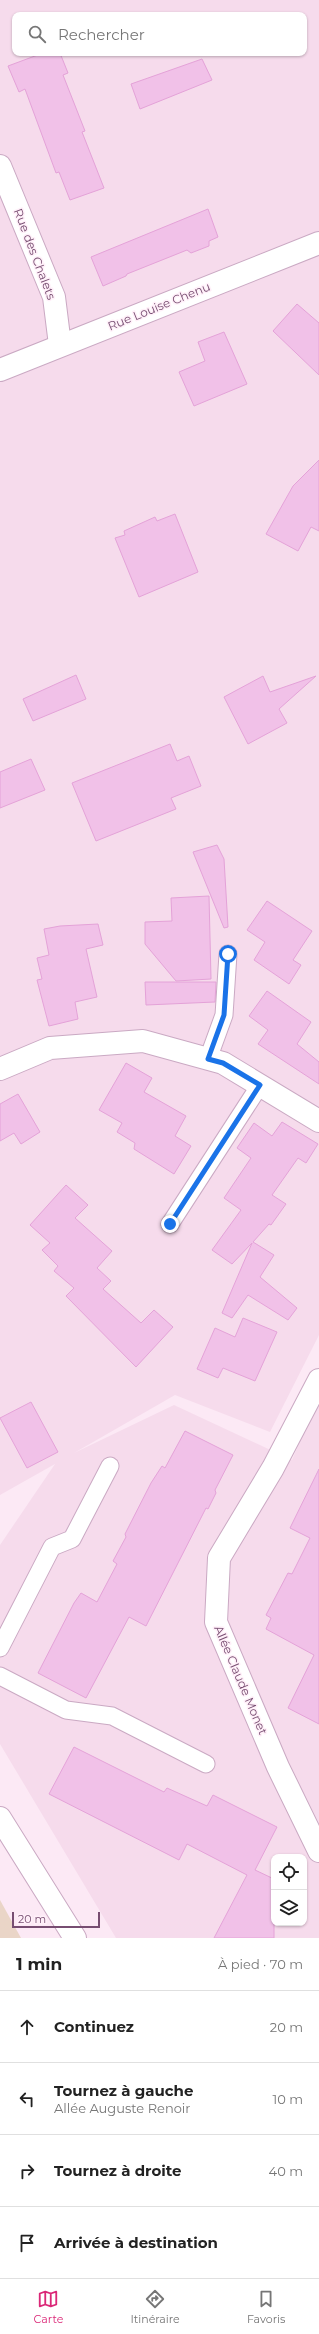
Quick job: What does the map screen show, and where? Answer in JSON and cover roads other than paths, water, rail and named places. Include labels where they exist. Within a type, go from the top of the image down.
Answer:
[{"type":"street","name":"Rue des Chalets","points":[[0,166],[54,297],[60,345]]},
{"type":"street","name":"Rue Louise Chenu","points":[[0,370],[319,243]]},
{"type":"street","points":[[0,1069],[50,1048],[143,1041],[223,1063],[319,1121]]},
{"type":"street","name":"Allée Claude Monet","points":[[319,1380],[273,1468],[219,1558],[216,1622],[278,1767],[319,1851]]},
{"type":"street","points":[[0,1818],[75,1938]]},
{"type":"lane","points":[[208,1059],[224,1015],[228,954]]},
{"type":"lane","points":[[170,1224],[260,1085]]},
{"type":"lane","points":[[0,1648],[52,1547],[72,1539],[110,1466]]},
{"type":"lane","points":[[0,1676],[66,1710],[112,1716],[206,1764]]}]
